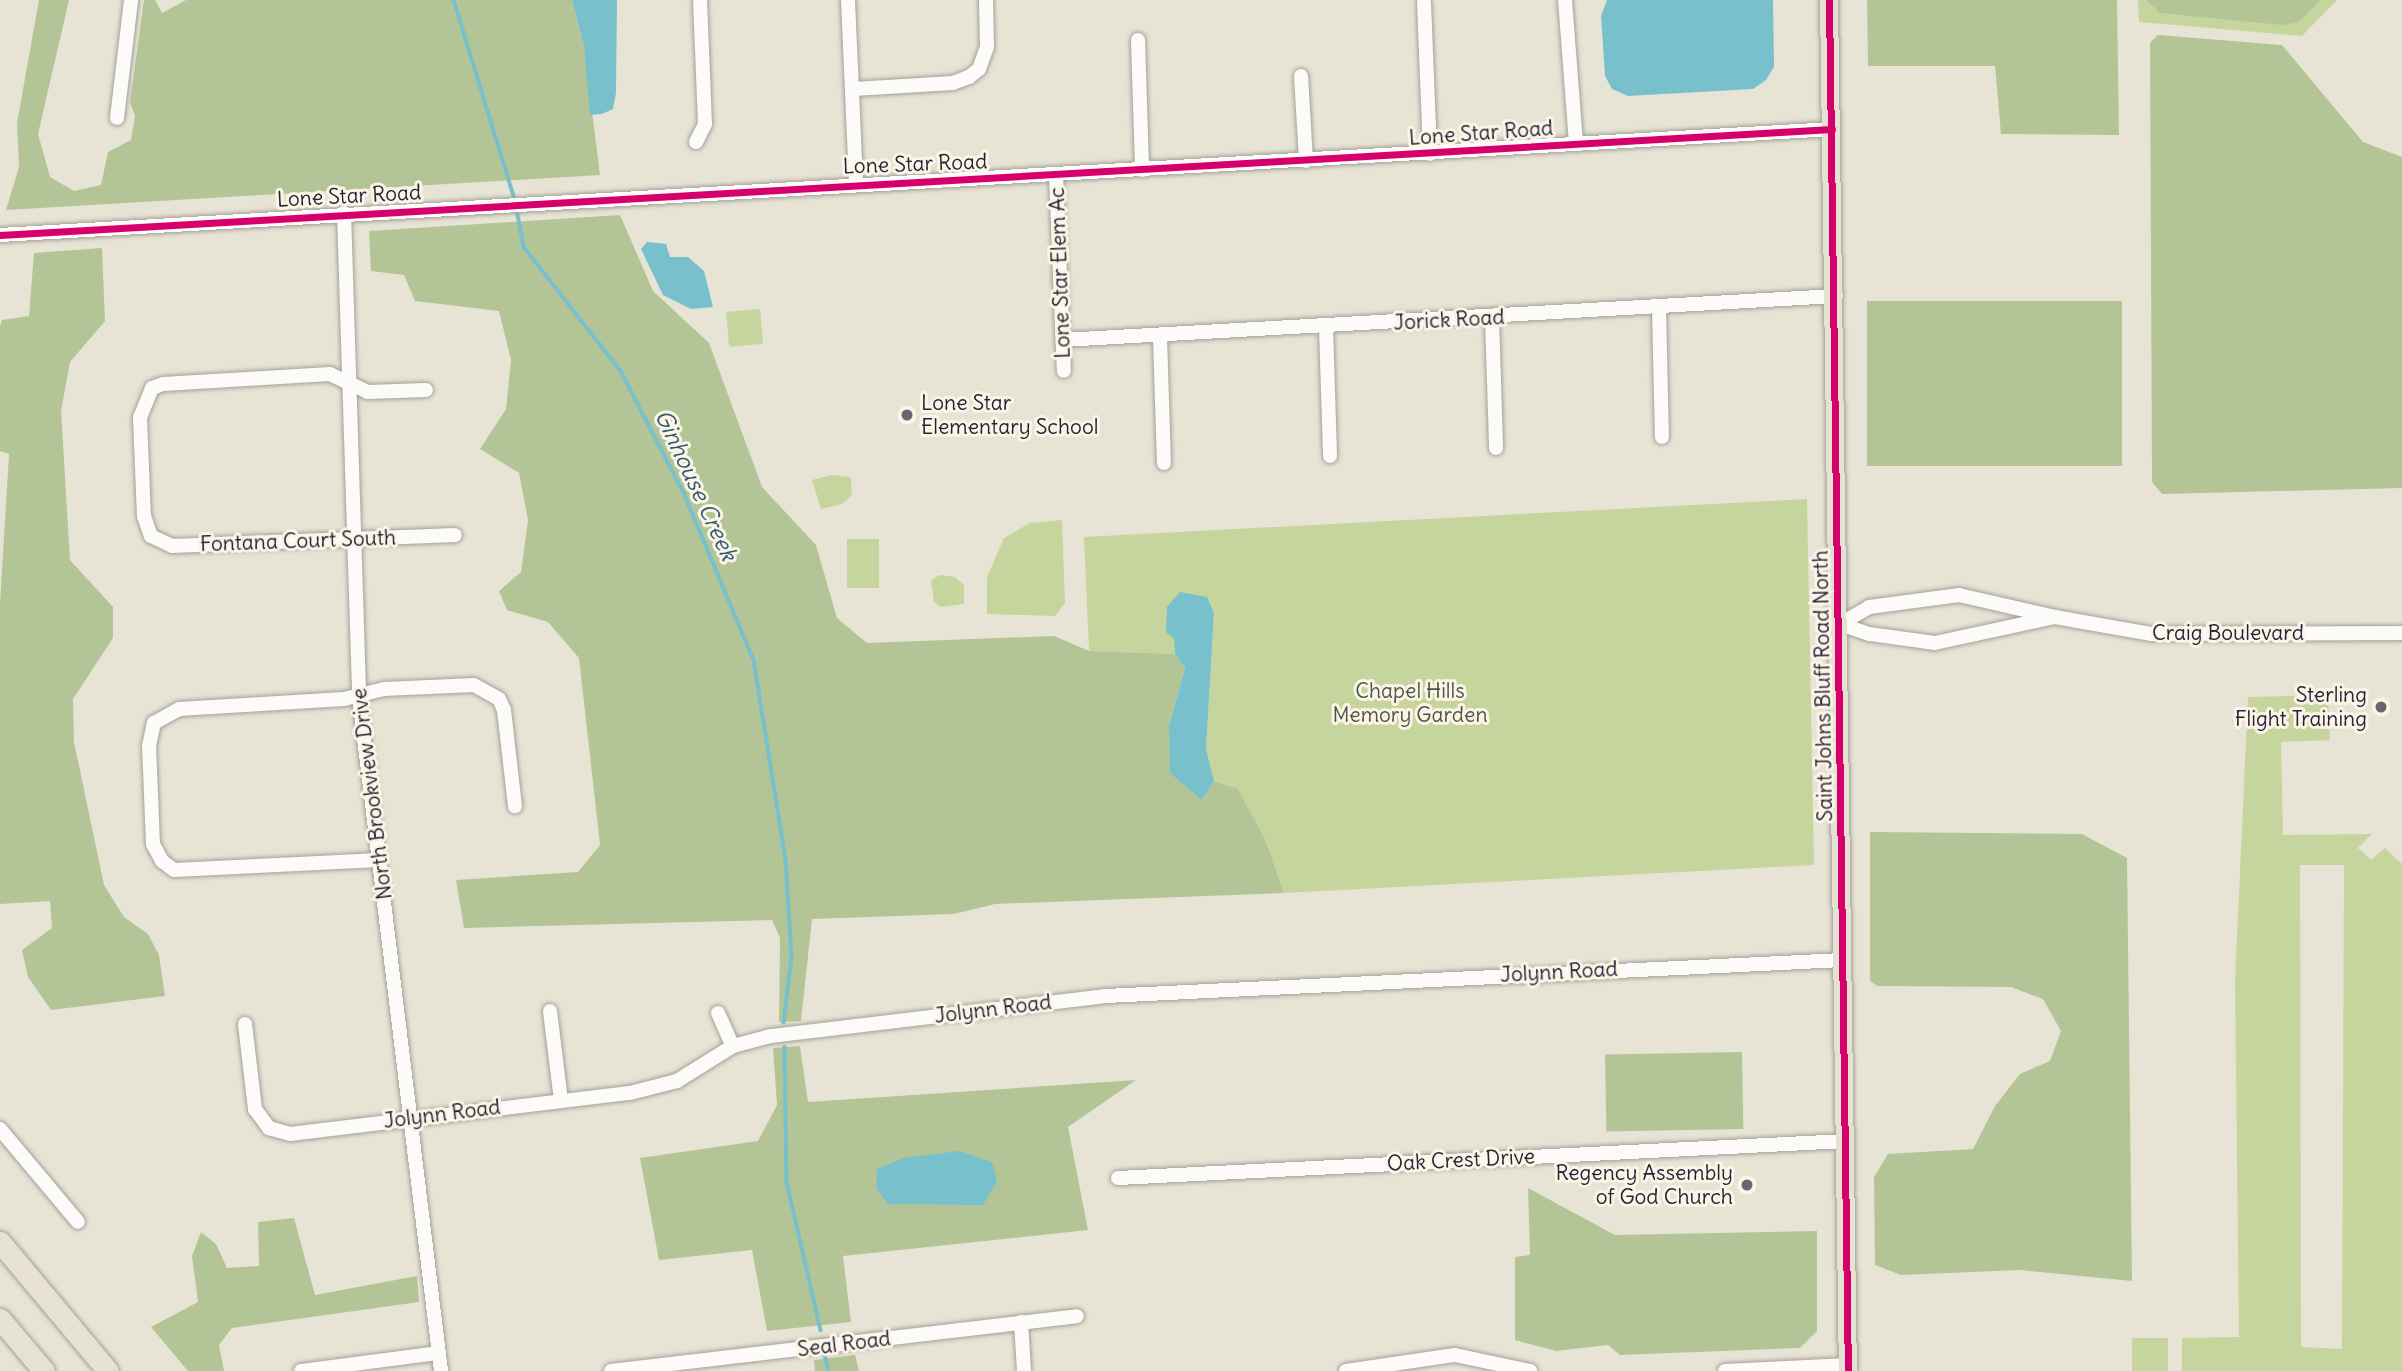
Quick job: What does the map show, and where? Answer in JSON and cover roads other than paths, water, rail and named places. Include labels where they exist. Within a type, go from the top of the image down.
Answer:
[{"type":"highway","points":[[0,1242],[108,1371]]},
{"type":"highway","points":[[0,1318],[44,1371]]},
{"type":"main road","name":"Saint Johns Bluff Road North","points":[[1829,0],[1836,296],[1848,1368]]},
{"type":"street","points":[[117,118],[131,0]]},
{"type":"street","points":[[696,142],[705,124],[700,0]]},
{"type":"street","points":[[848,0],[854,89],[856,184]]},
{"type":"street","points":[[854,89],[953,83],[979,69],[987,47],[986,0]]},
{"type":"street","points":[[1565,0],[1576,144]]},
{"type":"street","points":[[1424,2],[1430,154]]},
{"type":"street","points":[[1138,40],[1142,170]]},
{"type":"street","points":[[1301,76],[1307,161]]},
{"type":"street","name":"Lone Star Road","points":[[0,235],[344,213],[1832,130]]},
{"type":"street","name":"Lone Star Elem Ac","points":[[1056,175],[1064,371]]},
{"type":"street","name":"North Brookview Drive","points":[[344,213],[346,383],[359,697],[441,1371]]},
{"type":"street","name":"Jorick Road","points":[[1063,340],[1160,337],[1836,296]]},
{"type":"street","points":[[1659,308],[1662,437]]},
{"type":"street","points":[[1492,318],[1496,448]]},
{"type":"street","points":[[1326,327],[1330,456]]},
{"type":"street","points":[[1160,337],[1164,463]]},
{"type":"street","name":"Fontana Court South","points":[[346,383],[330,374],[163,384],[152,388],[140,418],[142,497],[151,536],[172,546],[455,535]]},
{"type":"street","points":[[346,383],[368,392],[425,390]]},
{"type":"street","name":"Craig Boulevard","points":[[1840,624],[1869,607],[1959,596],[2151,634],[2402,634]]},
{"type":"street","name":"Craig Boulevard","points":[[1840,624],[1869,634],[1935,643],[2055,617]]},
{"type":"street","points":[[379,860],[174,870],[162,861],[153,844],[149,746],[154,723],[169,711],[359,697],[384,689],[485,689],[499,699],[504,710],[516,806]]},
{"type":"street","name":"Jolynn Road","points":[[245,1024],[256,1109],[269,1128],[290,1134],[662,1086],[733,1046],[771,1036],[1106,996],[1843,960]]},
{"type":"street","points":[[550,1011],[561,1100]]},
{"type":"street","points":[[718,1013],[733,1046]]},
{"type":"street","points":[[0,1129],[78,1222]]},
{"type":"street","name":"Oak Crest Drive","points":[[1118,1178],[1845,1141]]},
{"type":"street","name":"Seal Road","points":[[611,1371],[1077,1315]]},
{"type":"street","points":[[1021,1322],[1024,1371]]},
{"type":"street","points":[[301,1371],[438,1353]]},
{"type":"street","points":[[1346,1371],[1455,1354],[1530,1371]]},
{"type":"street","points":[[1725,1371],[1848,1368]]},
{"type":"water","points":[[572,0],[617,0],[616,93],[613,109],[602,114],[590,115],[584,47]]},
{"type":"water","points":[[1607,0],[1773,0],[1774,67],[1766,80],[1753,89],[1628,96],[1612,89],[1605,76],[1601,16]]},
{"type":"water","points":[[647,242],[666,244],[670,257],[688,257],[704,271],[713,307],[691,309],[663,295],[641,249]]},
{"type":"water","points":[[1180,592],[1207,597],[1214,613],[1206,749],[1214,781],[1202,800],[1170,773],[1169,726],[1185,668],[1175,654],[1174,639],[1166,632],[1167,607]]},
{"type":"water","points":[[959,1151],[992,1162],[997,1181],[983,1205],[888,1204],[876,1188],[877,1169],[904,1158]]},
{"type":"waterway","name":"Ginhouse Creek","points":[[454,0],[516,203]]},
{"type":"waterway","name":"Ginhouse Creek","points":[[517,210],[524,247],[621,371],[684,493],[754,660],[786,859],[792,957],[784,1023]]},
{"type":"waterway","name":"Ginhouse Creek","points":[[785,1047],[787,1182],[821,1330]]},
{"type":"waterway","name":"Ginhouse Creek","points":[[825,1355],[829,1371]]},
{"type":"place","name":"Lone Star Elementary School","points":[[907,415]]},
{"type":"place","name":"Sterling Flight Training","points":[[2381,707]]},
{"type":"place","name":"Regency Assembly of God Church","points":[[1747,1185]]},
{"type":"park label","name":"Chapel Hills Memory Garden","points":[[1410,703]]}]
